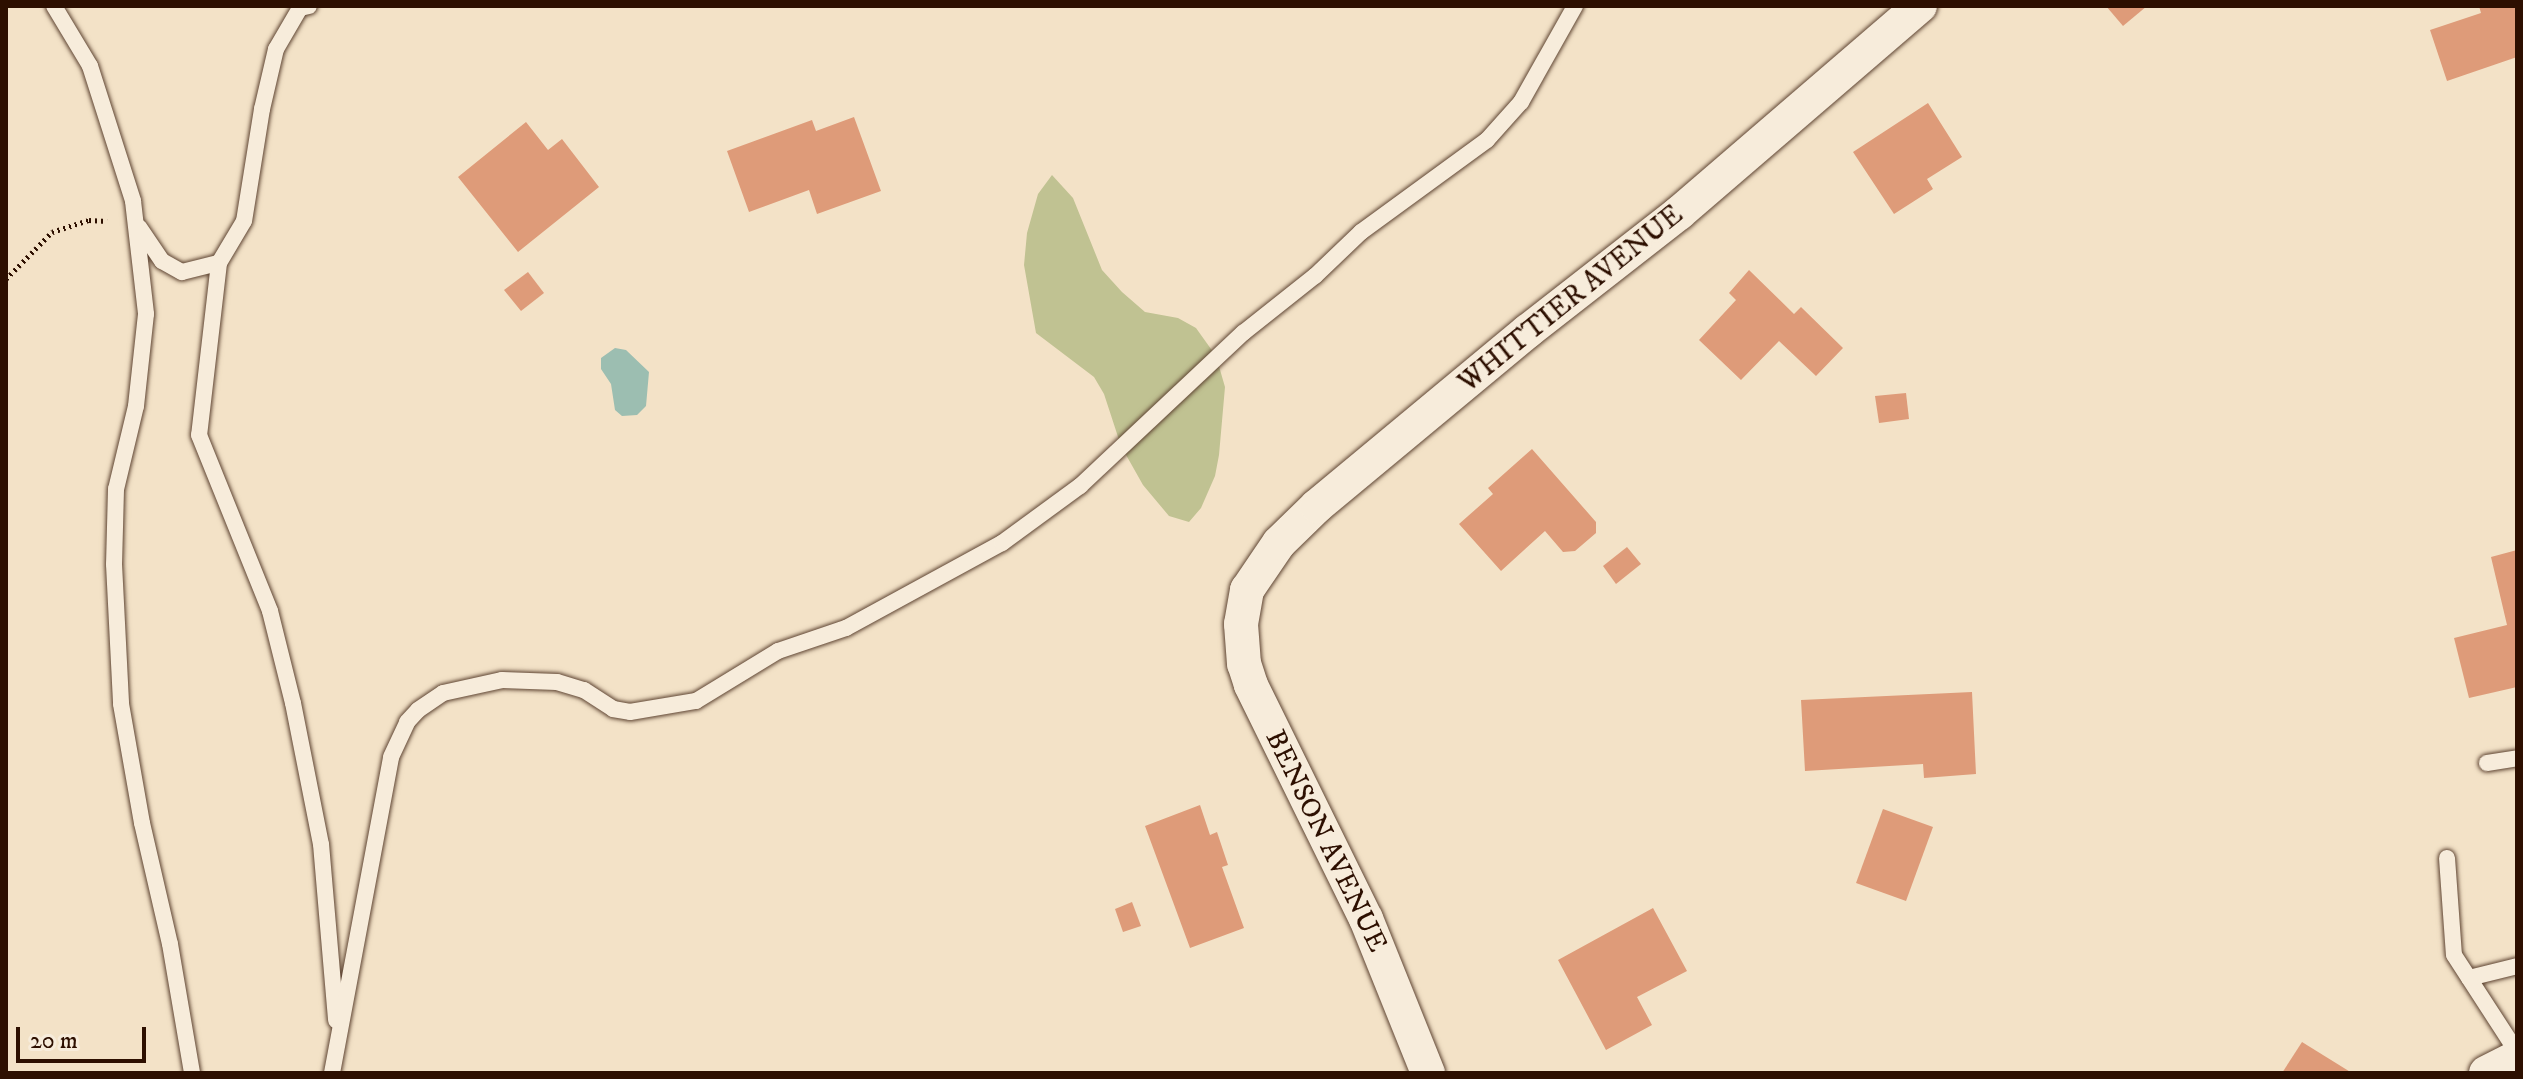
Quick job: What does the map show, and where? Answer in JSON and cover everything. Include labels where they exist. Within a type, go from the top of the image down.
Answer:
[{"type":"street","name":"WHITTIER AVENUE","points":[[1242,606],[1255,575],[1279,543],[1317,506],[1528,331],[1679,213],[1920,6]]},
{"type":"street","name":"BENSON AVENUE","points":[[1242,606],[1242,643],[1251,685],[1366,919],[1428,1073]]},
{"type":"street","points":[[2486,1073],[2517,1054]]},
{"type":"lane","points":[[54,6],[90,66],[133,201],[136,223],[146,314],[136,406],[116,489],[114,564],[121,704],[142,823],[170,944],[192,1073]]},
{"type":"lane","points":[[309,6],[300,8],[276,49],[262,109],[244,221],[219,263],[199,435],[270,611],[293,703],[321,844],[338,1042]]},
{"type":"lane","points":[[332,1073],[391,757],[407,722],[418,710],[443,693],[502,680],[557,682],[584,690],[613,709],[630,712],[696,701],[778,651],[846,628],[1002,543],[1080,486],[1243,333],[1315,276],[1361,232],[1487,140],[1521,102],[1575,6]]},
{"type":"lane","points":[[136,223],[162,261],[182,272],[219,263]]},
{"type":"lane","points":[[2487,763],[2517,758]]},
{"type":"lane","points":[[2447,858],[2454,955],[2517,1054]]},
{"type":"lane","points":[[2469,978],[2517,966]]},
{"type":"path","points":[[6,279],[52,232],[89,220],[136,223]]},
{"type":"green space","points":[[1052,175],[1073,198],[1102,270],[1145,312],[1178,318],[1196,328],[1216,356],[1225,387],[1219,455],[1215,476],[1201,508],[1189,522],[1169,516],[1143,485],[1121,446],[1104,394],[1094,377],[1036,333],[1024,265],[1027,233],[1038,194]]},
{"type":"shaded area","points":[[615,348],[626,350],[649,372],[646,406],[637,415],[622,416],[615,410],[611,384],[601,369],[601,358]]},
{"type":"building","points":[[2106,6],[2147,6],[2123,26]]},
{"type":"building","points":[[2479,6],[2517,6],[2517,57],[2447,81],[2430,30],[2481,13]]},
{"type":"building","points":[[1928,103],[1962,157],[1927,179],[1933,189],[1894,214],[1853,152]]},
{"type":"building","points":[[854,117],[881,191],[817,214],[809,190],[749,212],[727,151],[812,120],[816,131]]},
{"type":"building","points":[[526,122],[548,150],[562,139],[599,187],[518,252],[458,177]]},
{"type":"building","points":[[1749,270],[1794,314],[1801,307],[1843,348],[1816,376],[1779,341],[1741,380],[1699,340],[1736,300],[1729,293]]},
{"type":"building","points":[[528,272],[544,293],[521,311],[504,290]]},
{"type":"building","points":[[1906,393],[1909,419],[1879,423],[1875,396]]},
{"type":"building","points":[[1532,449],[1596,522],[1596,533],[1575,551],[1563,552],[1545,531],[1501,571],[1459,524],[1493,494],[1488,488]]},
{"type":"building","points":[[1627,547],[1641,564],[1616,584],[1603,566]]},
{"type":"building","points":[[2517,550],[2517,687],[2469,698],[2454,638],[2507,625],[2491,557]]},
{"type":"building","points":[[1972,692],[1976,774],[1924,778],[1923,764],[1805,771],[1801,700]]},
{"type":"building","points":[[1200,805],[1210,835],[1217,832],[1228,865],[1222,867],[1244,928],[1190,948],[1145,826]]},
{"type":"building","points":[[1883,809],[1933,827],[1906,901],[1856,883]]},
{"type":"building","points":[[1132,902],[1141,926],[1123,932],[1115,909]]},
{"type":"building","points":[[1653,908],[1687,971],[1637,997],[1652,1025],[1606,1050],[1558,960]]},
{"type":"building","points":[[2302,1042],[2352,1073],[2282,1073]]}]
